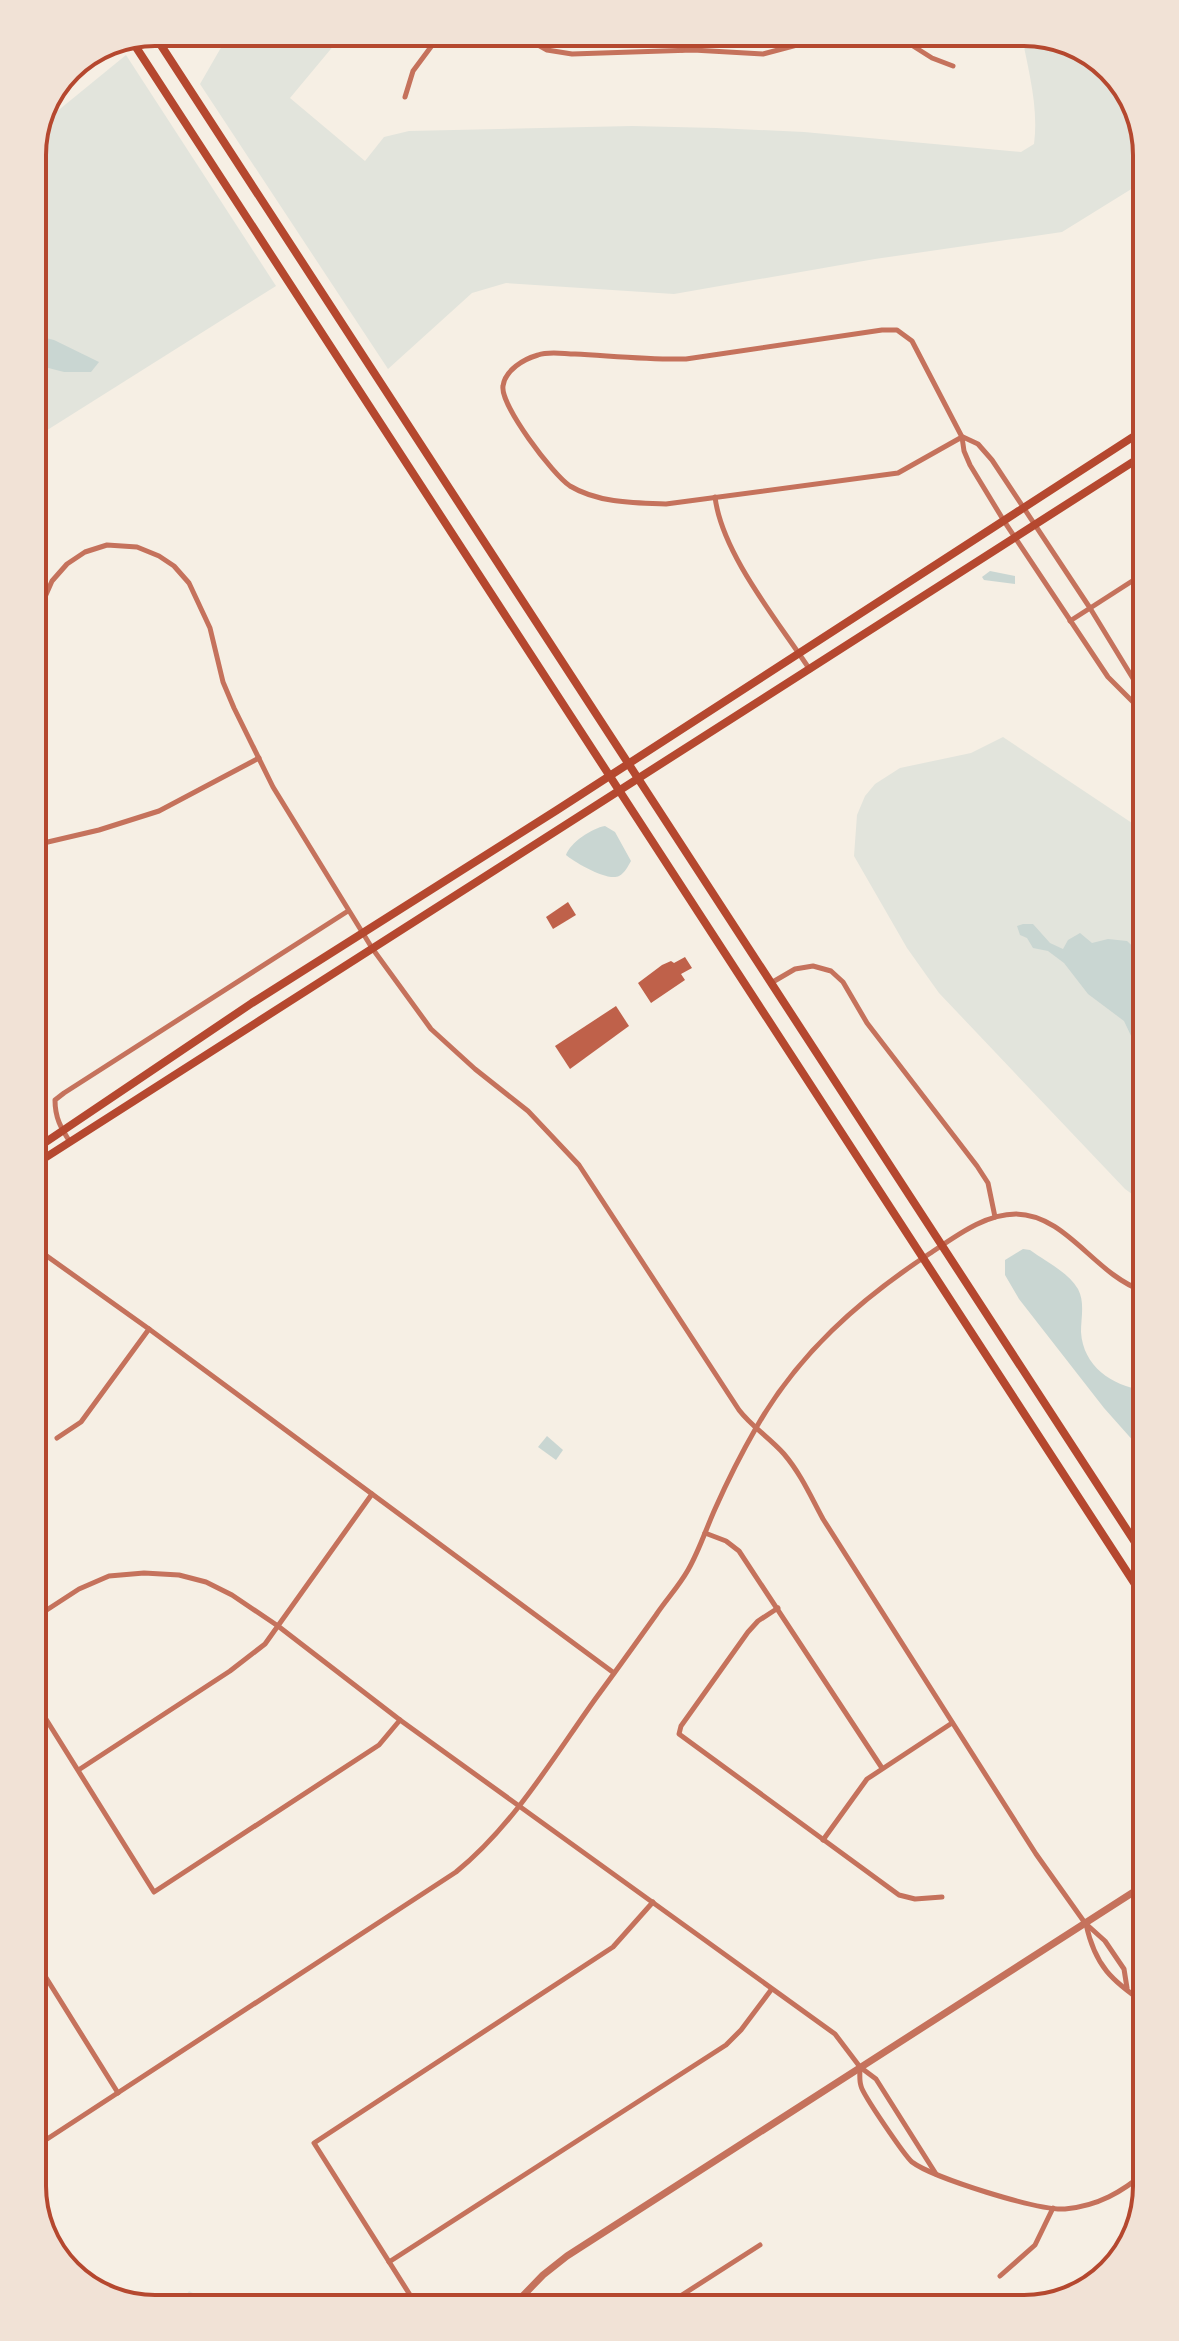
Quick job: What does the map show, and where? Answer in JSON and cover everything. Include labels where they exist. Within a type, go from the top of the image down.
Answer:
[{"type":"main road","points":[[161,46],[1133,1539]]},
{"type":"main road","points":[[137,48],[1133,1581]]},
{"type":"main road","points":[[46,1142],[362,932],[610,776],[1133,437]]},
{"type":"main road","points":[[46,1157],[1133,462]]},
{"type":"street","points":[[405,97],[413,71],[432,46]]},
{"type":"street","points":[[540,46],[572,54],[682,50],[763,54],[793,46]]},
{"type":"street","points":[[682,46],[682,50]]},
{"type":"street","points":[[913,46],[953,66]]},
{"type":"street","points":[[962,437],[898,473],[666,504],[632,502],[601,498],[571,486],[549,467],[503,392],[505,378],[520,363],[542,353],[686,359],[882,330],[897,330],[906,334],[918,351],[962,437],[970,465],[1004,521],[1108,677],[1133,702]]},
{"type":"street","points":[[962,437],[978,444],[1024,508],[1133,679]]},
{"type":"street","points":[[715,497],[718,518],[735,556],[810,670]]},
{"type":"street","points":[[46,595],[52,581],[67,564],[85,552],[107,545],[137,547],[159,556],[174,566],[189,583],[210,628],[223,682],[259,758],[290,818],[372,948],[431,1029],[528,1111],[579,1165],[739,1410],[784,1454],[801,1478],[823,1519],[1036,1854],[1085,1923],[1105,1941],[1124,1969],[1127,1988]]},
{"type":"street","points":[[1070,621],[1133,580]]},
{"type":"street","points":[[46,842],[159,811],[259,758]]},
{"type":"street","points":[[70,1142],[55,1112],[55,1100],[348,911]]},
{"type":"street","points":[[771,983],[795,969],[813,966],[831,971],[843,982],[867,1023],[988,1183],[995,1217]]},
{"type":"street","points":[[46,2140],[456,1872],[482,1851],[687,1571],[756,1428],[780,1389],[852,1309],[965,1230],[995,1217],[1016,1214],[1035,1216],[1069,1236],[1100,1267],[1133,1287]]},
{"type":"street","points":[[46,1255],[614,1673]]},
{"type":"street","points":[[57,1438],[81,1422],[149,1329]]},
{"type":"street","points":[[80,1769],[265,1644],[372,1494]]},
{"type":"street","points":[[705,1533],[726,1541],[739,1551],[882,1768]]},
{"type":"street","points":[[46,1610],[79,1589],[109,1576],[144,1573],[179,1575],[206,1582],[232,1595],[835,2034],[860,2067],[876,2079],[936,2174]]},
{"type":"street","points":[[778,1608],[748,1632],[681,1726],[679,1734],[899,1895],[915,1899],[942,1897]]},
{"type":"street","points":[[46,1718],[154,1892],[379,1745],[400,1720]]},
{"type":"street","points":[[823,1840],[867,1779],[952,1723]]},
{"type":"street","points":[[524,2295],[567,2256],[1133,1892]]},
{"type":"street","points":[[410,2295],[314,2143],[613,1947],[653,1902]]},
{"type":"street","points":[[1085,1923],[1091,1949],[1110,1978],[1133,1993]]},
{"type":"street","points":[[46,1978],[118,2093]]},
{"type":"street","points":[[389,2262],[726,2045],[771,1990]]},
{"type":"street","points":[[860,2067],[861,2087],[909,2160],[936,2174],[1030,2206],[1053,2208],[1098,2203],[1133,2183]]},
{"type":"street","points":[[1000,2276],[1035,2245],[1053,2208]]},
{"type":"street","points":[[682,2295],[760,2245]]},
{"type":"shaded area","points":[[222,46],[333,46],[290,98],[365,161],[384,137],[409,131],[632,126],[804,132],[1021,152],[1034,144],[1034,102],[1024,46],[1031,46],[1072,57],[1106,83],[1125,113],[1131,133],[1133,188],[1062,232],[875,259],[674,294],[506,283],[472,293],[388,369],[200,84]]},
{"type":"shaded area","points":[[126,55],[276,286],[46,431],[46,148],[55,113]]},
{"type":"shaded area","points":[[46,338],[99,362],[91,372],[64,372],[46,367]]},
{"type":"shaded area","points":[[990,571],[1015,576],[1015,584],[984,580],[982,577]]},
{"type":"shaded area","points":[[1003,737],[1133,824],[1133,1195],[939,993],[907,948],[854,856],[857,815],[865,796],[875,784],[900,768],[971,753]]},
{"type":"shaded area","points":[[605,826],[615,832],[631,861],[619,876],[600,874],[566,855],[582,837]]},
{"type":"shaded area","points":[[1033,924],[1050,943],[1063,949],[1068,940],[1080,933],[1092,943],[1108,939],[1127,941],[1133,947],[1133,1040],[1124,1021],[1088,994],[1064,963],[1048,951],[1033,948],[1027,938],[1020,935],[1017,926]]},
{"type":"shaded area","points":[[1023,1249],[1030,1250],[1056,1267],[1078,1289],[1082,1305],[1081,1332],[1087,1355],[1110,1379],[1133,1388],[1133,1441],[1019,1299],[1005,1275],[1005,1260]]},
{"type":"shaded area","points":[[547,1436],[563,1450],[556,1460],[538,1447]]},
{"type":"building","points":[[568,902],[576,915],[553,929],[546,917]]},
{"type":"building","points":[[685,957],[692,968],[681,974],[685,980],[651,1003],[638,983],[662,965]]},
{"type":"building","points":[[616,1006],[629,1026],[570,1069],[555,1046]]}]
